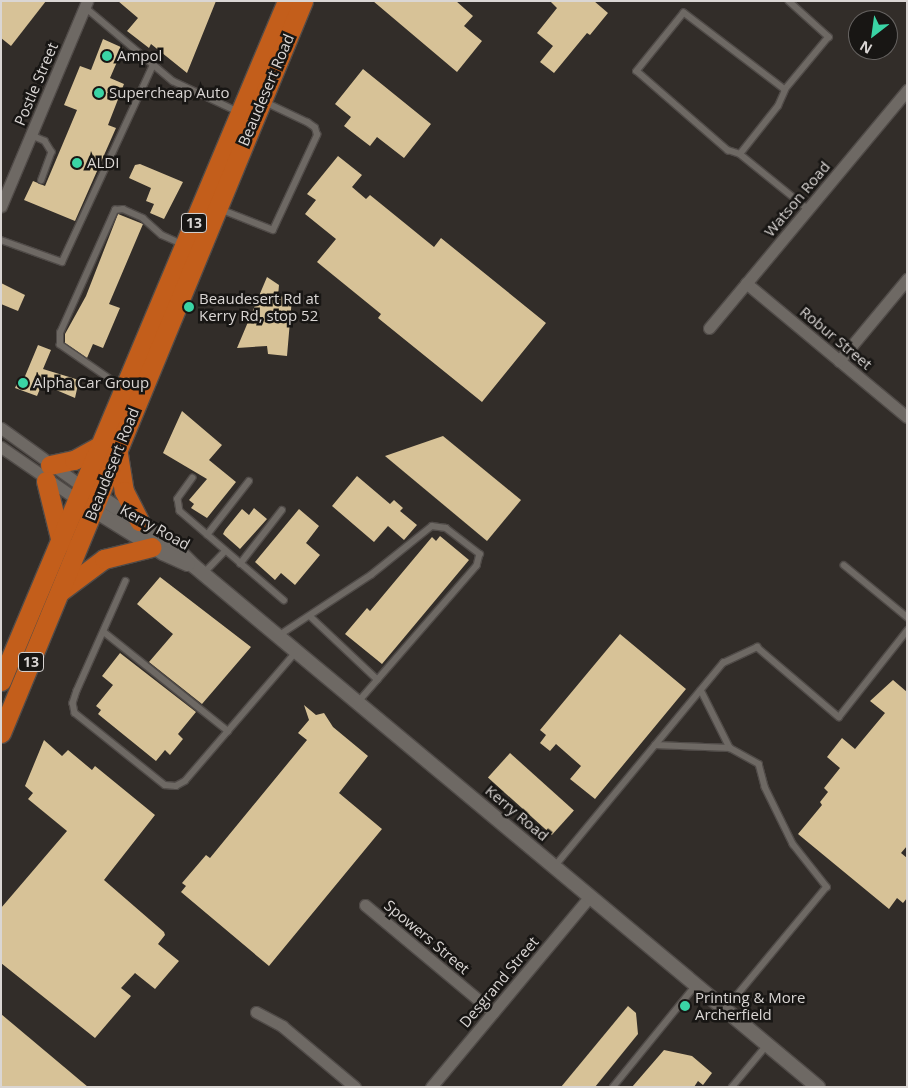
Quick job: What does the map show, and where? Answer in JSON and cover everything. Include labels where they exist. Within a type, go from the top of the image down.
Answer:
[{"type":"highway","name":"Beaudesert Road","points":[[1,733],[97,504],[124,390],[288,1]]},
{"type":"highway","name":"Beaudesert Road","points":[[1,681],[80,494],[109,449],[216,207],[303,1]]},
{"type":"highway","points":[[60,542],[48,473],[74,460],[109,449],[124,491],[139,521]]},
{"type":"highway","points":[[61,590],[104,559],[152,547]]},
{"type":"street","name":"Postle Street","points":[[1,206],[86,4]]},
{"type":"street","name":"Watson Road","points":[[709,328],[907,90]]},
{"type":"street","points":[[839,361],[907,279]]},
{"type":"street","name":"Robur Street","points":[[746,283],[907,417]]},
{"type":"street","name":"Kerry Road","points":[[1,428],[48,473],[97,504],[152,547],[199,570]]},
{"type":"street","name":"Kerry Road","points":[[1,447],[48,473],[80,494]]},
{"type":"street","name":"Kerry Road","points":[[97,504],[139,521],[171,543],[199,570],[296,652],[818,1087]]},
{"type":"street","name":"Desgrand Street","points":[[431,1087],[590,896]]},
{"type":"street","name":"Spowers Street","points":[[365,905],[494,1012]]},
{"type":"street","points":[[256,1012],[282,1026],[355,1087]]},
{"type":"lane","points":[[740,154],[778,106],[785,90],[829,37],[789,1]]},
{"type":"lane","points":[[86,4],[154,65],[185,88],[240,112]]},
{"type":"lane","points":[[785,90],[684,13],[637,71],[728,150],[740,154],[808,209]]},
{"type":"lane","points":[[1,240],[62,262],[154,65]]},
{"type":"lane","points":[[216,207],[273,230],[317,135],[315,128],[308,123],[260,101]]},
{"type":"lane","points":[[31,134],[45,141],[52,152],[42,180]]},
{"type":"lane","points":[[124,390],[60,345],[60,334],[115,210],[123,209],[143,218],[162,235],[185,245]]},
{"type":"lane","points":[[193,478],[177,505],[180,511],[284,600]]},
{"type":"lane","points":[[207,535],[249,482]]},
{"type":"lane","points":[[240,564],[282,510]]},
{"type":"lane","points":[[278,636],[370,575],[432,526],[446,528],[480,554],[477,566],[358,703]]},
{"type":"lane","points":[[199,570],[225,551]]},
{"type":"lane","points":[[844,565],[907,617]]},
{"type":"lane","points":[[126,581],[73,703],[75,713],[165,785],[176,786],[185,781],[296,652]]},
{"type":"lane","points":[[310,616],[378,680]]},
{"type":"lane","points":[[555,866],[723,663],[757,647],[839,717],[907,631]]},
{"type":"lane","points":[[104,632],[228,731]]},
{"type":"lane","points":[[701,690],[730,748]]},
{"type":"lane","points":[[655,745],[730,748],[759,764],[765,787],[793,844],[827,887],[726,1010]]},
{"type":"lane","points":[[613,1087],[696,985]]},
{"type":"lane","points":[[732,1087],[767,1045]]},
{"type":"building","points":[[1,1],[46,1],[11,46],[1,38]]},
{"type":"building","points":[[118,1],[216,1],[187,73],[151,44],[149,48],[127,31],[138,18]]},
{"type":"building","points":[[373,1],[456,1],[473,16],[464,26],[482,41],[457,72]]},
{"type":"building","points":[[550,1],[594,1],[608,13],[590,35],[587,33],[554,73],[540,62],[553,46],[537,33],[557,8]]},
{"type":"building","name":"ALDI","points":[[103,39],[123,48],[110,78],[124,84],[108,125],[116,128],[75,221],[24,200],[33,181],[45,186],[77,110],[64,105],[80,66],[91,70]]},
{"type":"building","points":[[363,69],[431,124],[404,158],[377,137],[370,146],[344,126],[351,117],[335,104]]},
{"type":"building","points":[[338,156],[362,175],[352,187],[366,199],[370,195],[434,247],[441,238],[546,323],[482,402],[378,318],[381,314],[317,262],[336,239],[305,214],[316,200],[307,194]]},
{"type":"building","points":[[140,164],[183,182],[164,219],[150,213],[154,204],[146,201],[151,188],[129,178],[135,165]]},
{"type":"building","points":[[118,214],[143,224],[109,304],[120,308],[103,348],[93,344],[87,358],[65,343],[65,334],[86,296]]},
{"type":"building","points":[[267,277],[279,285],[278,296],[292,298],[287,356],[268,354],[267,346],[237,348]]},
{"type":"building","points":[[1,283],[25,295],[18,311],[1,304]]},
{"type":"building","points":[[38,345],[51,350],[43,369],[79,380],[75,398],[42,384],[37,396],[15,388],[19,379],[23,381]]},
{"type":"building","points":[[182,411],[222,445],[209,460],[236,482],[207,518],[191,508],[194,504],[189,500],[207,479],[163,453]]},
{"type":"building","points":[[443,436],[521,500],[487,541],[385,456]]},
{"type":"building","points":[[357,476],[390,504],[394,500],[403,508],[400,511],[417,525],[404,540],[388,526],[374,542],[332,506]]},
{"type":"building","points":[[254,508],[267,519],[240,549],[223,534],[242,509],[249,515]]},
{"type":"building","points":[[299,509],[319,526],[306,543],[320,555],[295,585],[281,573],[275,580],[255,562]]},
{"type":"building","points":[[440,536],[469,560],[382,664],[345,634],[367,608],[370,611],[432,537],[436,541]]},
{"type":"building","points":[[160,577],[251,647],[202,704],[149,662],[173,634],[137,604]]},
{"type":"building","points":[[620,634],[686,689],[595,799],[570,779],[581,766],[556,744],[550,751],[540,743],[546,735],[540,730]]},
{"type":"building","points":[[120,653],[196,712],[178,734],[183,739],[170,755],[165,750],[156,761],[98,714],[101,710],[96,706],[113,685],[102,676]]},
{"type":"building","points":[[893,680],[907,692],[907,846],[901,853],[907,858],[907,898],[903,903],[897,898],[889,909],[798,834],[822,805],[820,802],[828,792],[824,788],[840,768],[827,757],[842,738],[855,749],[885,713],[870,701]]},
{"type":"building","points":[[304,705],[316,715],[324,713],[333,727],[368,756],[339,793],[382,829],[269,966],[181,892],[186,886],[182,883],[206,855],[210,858],[307,740],[298,733],[309,720]]},
{"type":"building","points":[[44,740],[62,756],[68,750],[92,770],[95,766],[155,815],[104,880],[164,932],[165,935],[158,944],[179,961],[155,989],[135,973],[121,988],[131,996],[95,1038],[1,963],[1,908],[67,831],[28,799],[33,793],[25,786]]},
{"type":"building","points":[[510,753],[574,811],[552,835],[488,778]]},
{"type":"building","points":[[628,1006],[636,1013],[638,1034],[595,1087],[561,1087]]},
{"type":"building","points":[[1,1014],[88,1087],[1,1087]]},
{"type":"building","points":[[664,1050],[692,1056],[712,1073],[703,1085],[698,1081],[694,1087],[632,1087]]},
{"type":"place","name":"Ampol","points":[[107,56]]},
{"type":"place","name":"Supercheap Auto","points":[[99,93]]},
{"type":"place","name":"ALDI","points":[[77,163]]},
{"type":"place","name":"Beaudesert Rd at Kerry Rd, stop 52","points":[[189,307]]},
{"type":"place","name":"Alpha Car Group","points":[[23,383]]},
{"type":"place","name":"Printing & More Archerfield","points":[[685,1006]]}]
